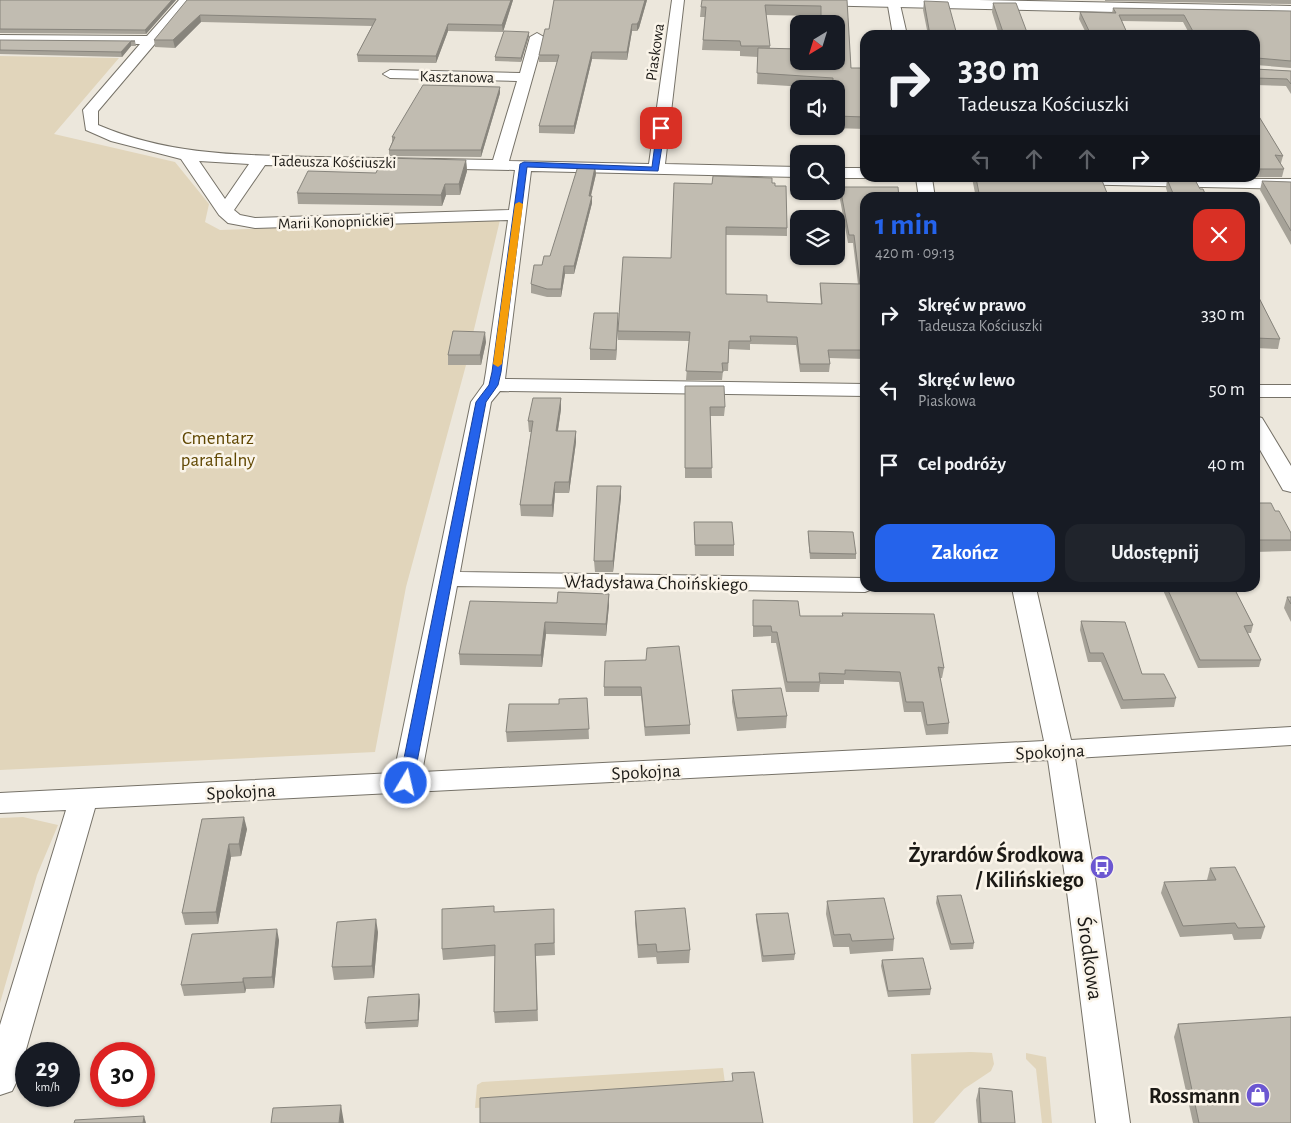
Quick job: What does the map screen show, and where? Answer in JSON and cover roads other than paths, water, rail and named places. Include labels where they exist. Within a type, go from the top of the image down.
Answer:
[{"type":"street","points":[[186,0],[90,110],[91,128],[116,138],[187,156],[260,160]]},
{"type":"street","name":"Piaskowa","points":[[656,169],[678,0]]},
{"type":"street","points":[[794,1],[1143,4],[1291,11]]},
{"type":"street","points":[[893,1],[899,30]]},
{"type":"street","name":"Kasztanowa","points":[[500,164],[537,37]]},
{"type":"street","points":[[0,39],[150,40]]},
{"type":"street","name":"Kasztanowa","points":[[390,74],[525,77]]},
{"type":"street","name":"Marii Konopnickiej","points":[[187,156],[225,210],[234,219],[255,223],[518,215]]},
{"type":"street","points":[[225,210],[260,160]]},
{"type":"street","name":"Tadeusza Kościuszki","points":[[260,160],[524,164],[790,172]]},
{"type":"street","points":[[406,783],[481,402],[494,385],[524,164]]},
{"type":"street","points":[[845,173],[860,173]]},
{"type":"street","points":[[1201,182],[1291,184]]},
{"type":"street","points":[[494,385],[860,390]]},
{"type":"street","points":[[1260,391],[1291,391]]},
{"type":"street","points":[[1260,431],[1291,484]]},
{"type":"street","name":"Władysława Choińskiego","points":[[446,579],[860,584]]},
{"type":"street","name":"Środkowa","points":[[1025,592],[1060,750],[1113,1123]]},
{"type":"street","name":"Spokojna","points":[[0,804],[1060,750],[1291,736]]},
{"type":"street","points":[[0,1081],[83,799]]},
{"type":"place","name":"Żyrardów Środkowa / Kilińskiego","points":[[1102,867]]},
{"type":"place","name":"Rossmann","points":[[1258,1095]]},
{"type":"park label","name":"Cmentarz parafialny","points":[[218,448]]}]
